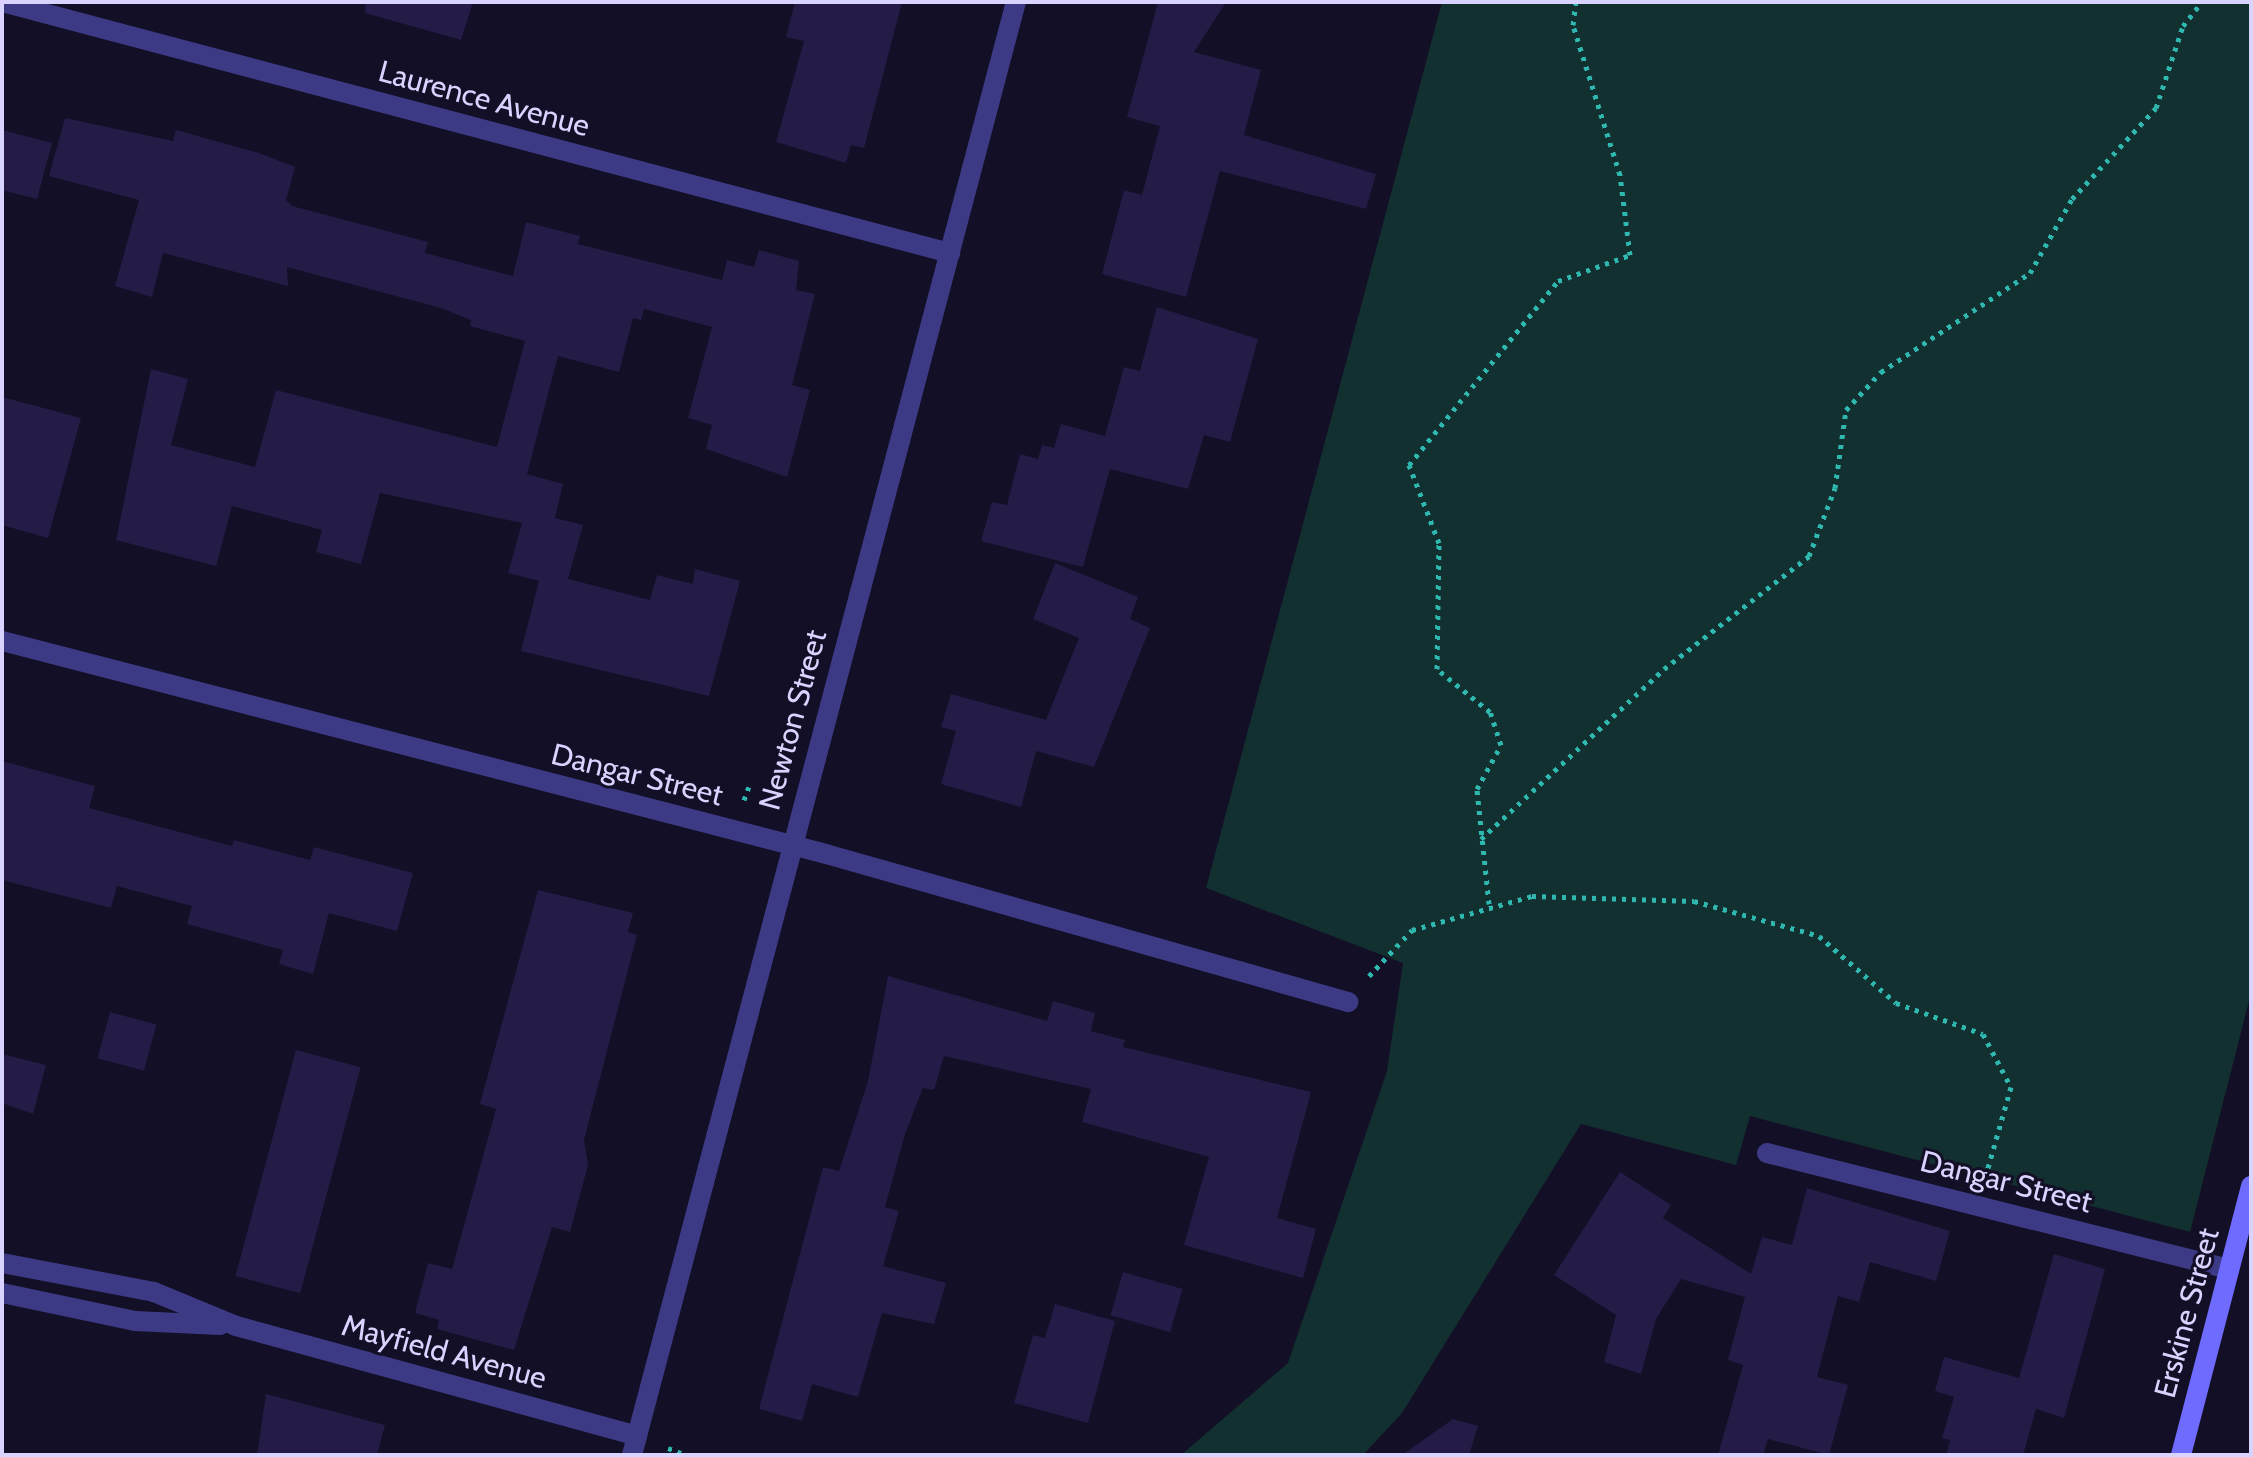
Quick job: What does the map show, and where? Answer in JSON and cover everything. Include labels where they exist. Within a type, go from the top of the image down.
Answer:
[{"type":"street","name":"Laurence Avenue","points":[[2,2],[950,253]]},
{"type":"street","name":"Newton Street","points":[[635,1445],[790,844],[1016,2]]},
{"type":"street","name":"Dangar Street","points":[[2,641],[790,844],[1348,1002]]},
{"type":"street","name":"Dangar Street","points":[[1767,1153],[2229,1269]]},
{"type":"street","name":"Erskine Street","points":[[2181,1455],[2251,1186]]},
{"type":"street","name":"Mayfield Avenue","points":[[2,1263],[154,1292],[236,1326],[635,1445]]},
{"type":"street","name":"Mayfield Avenue","points":[[2,1293],[135,1321],[236,1326]]},
{"type":"path","points":[[1489,904],[1477,789],[1501,745],[1490,712],[1437,669],[1439,543],[1409,465],[1558,281],[1630,255],[1620,175],[1573,25],[1576,2]]},
{"type":"path","points":[[1481,839],[1664,669],[1809,556],[1835,488],[1846,410],[1881,372],[2030,273],[2072,199],[2156,108],[2183,26],[2202,2]]},
{"type":"path","points":[[1348,1002],[1412,930],[1489,904],[1532,896],[1694,901],[1819,936],[1896,1003],[1983,1034],[2011,1087],[1977,1206]]},
{"type":"path","points":[[674,1450],[686,1455]]},
{"type":"green space","points":[[1442,2],[2251,2],[2251,993],[2190,1232],[1750,1116],[1736,1165],[1581,1124],[1402,1413],[1363,1455],[1181,1455],[1288,1363],[1387,1071],[1403,963],[1206,888]]},
{"type":"building","points":[[366,2],[473,2],[461,40],[365,13]]},
{"type":"building","points":[[795,2],[902,2],[864,148],[851,145],[846,163],[776,142],[804,41],[786,37]]},
{"type":"building","points":[[1158,2],[1226,2],[1194,52],[1261,70],[1244,135],[1376,174],[1366,209],[1220,171],[1186,297],[1102,274],[1124,190],[1142,195],[1160,126],[1127,117]]},
{"type":"building","points":[[65,118],[173,141],[176,130],[259,153],[295,167],[286,200],[292,206],[428,242],[425,253],[513,276],[526,222],[580,236],[578,244],[722,280],[727,260],[754,267],[759,250],[799,261],[796,290],[815,294],[792,385],[810,390],[787,477],[706,449],[712,425],[688,418],[712,327],[644,309],[641,320],[633,318],[619,372],[558,356],[527,474],[563,484],[555,518],[583,525],[568,579],[650,600],[657,575],[693,584],[695,569],[740,581],[709,696],[521,651],[539,581],[508,573],[522,523],[380,493],[361,564],[316,552],[322,530],[232,506],[216,566],[116,540],[151,369],[188,379],[171,445],[255,467],[276,390],[497,447],[525,341],[470,326],[471,320],[441,308],[287,267],[288,286],[163,253],[152,297],[115,286],[139,200],[49,176]]},
{"type":"building","points":[[2,130],[52,143],[37,199],[2,190]]},
{"type":"building","points":[[1157,307],[1258,339],[1230,442],[1204,435],[1188,489],[1110,469],[1083,567],[981,541],[992,502],[1007,505],[1020,454],[1038,459],[1042,445],[1054,448],[1061,424],[1105,436],[1124,367],[1140,371]]},
{"type":"building","points":[[2,397],[81,418],[48,538],[2,525]]},
{"type":"building","points":[[1055,563],[1138,597],[1130,619],[1150,628],[1094,767],[1036,751],[1021,807],[941,784],[956,731],[941,727],[951,694],[1046,720],[1079,638],[1033,619]]},
{"type":"building","points":[[2,761],[95,786],[89,808],[232,846],[234,840],[310,860],[314,847],[413,873],[397,931],[329,913],[313,974],[279,964],[283,950],[187,924],[192,906],[117,886],[111,908],[2,880]]},
{"type":"building","points":[[538,890],[633,913],[628,932],[637,935],[584,1140],[588,1165],[570,1232],[552,1227],[514,1350],[437,1329],[439,1320],[415,1313],[428,1263],[452,1269],[496,1109],[480,1104]]},
{"type":"building","points":[[888,976],[1047,1021],[1053,1001],[1095,1013],[1091,1031],[1125,1040],[1123,1047],[1311,1092],[1277,1218],[1316,1229],[1303,1278],[1184,1245],[1209,1157],[1082,1122],[1091,1089],[944,1056],[934,1090],[923,1088],[905,1134],[885,1207],[899,1211],[883,1266],[946,1283],[934,1324],[882,1313],[858,1397],[812,1384],[802,1421],[759,1409],[823,1167],[839,1171],[868,1081]]},
{"type":"building","points":[[110,1012],[156,1024],[144,1071],[98,1058]]},
{"type":"building","points":[[296,1050],[361,1067],[300,1293],[235,1276]]},
{"type":"building","points":[[2,1054],[46,1065],[33,1114],[2,1103]]},
{"type":"building","points":[[1620,1172],[1671,1205],[1663,1218],[1751,1274],[1762,1237],[1792,1245],[1807,1188],[1950,1231],[1936,1281],[1870,1262],[1859,1302],[1838,1296],[1817,1377],[1848,1385],[1829,1455],[1768,1439],[1763,1455],[1718,1455],[1743,1365],[1728,1360],[1745,1297],[1681,1279],[1656,1319],[1641,1374],[1604,1362],[1616,1315],[1554,1275]]},
{"type":"building","points":[[2054,1254],[2105,1269],[2064,1418],[2036,1409],[2023,1455],[1946,1455],[1950,1440],[1942,1438],[1954,1397],[1935,1391],[1944,1357],[2019,1378]]},
{"type":"building","points":[[1123,1272],[1183,1289],[1170,1332],[1111,1315]]},
{"type":"building","points":[[1055,1304],[1115,1321],[1088,1423],[1014,1403],[1033,1335],[1045,1338]]},
{"type":"building","points":[[266,1394],[385,1425],[377,1455],[257,1455]]},
{"type":"building","points":[[1453,1419],[1478,1426],[1469,1455],[1402,1455]]}]
